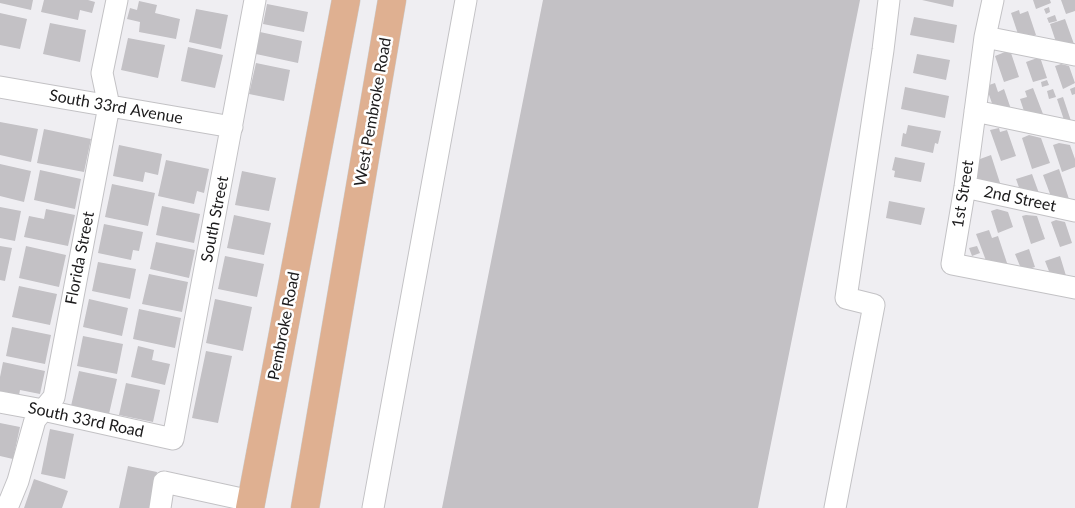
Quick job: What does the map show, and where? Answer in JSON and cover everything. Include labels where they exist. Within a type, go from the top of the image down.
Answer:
[{"type":"main road","name":"Pembroke Road","points":[[250,505],[346,0]]},
{"type":"main road","name":"West Pembroke Road","points":[[305,508],[392,0]]},
{"type":"street","name":"Florida Street","points":[[7,508],[9,479],[35,420],[54,397],[109,106],[102,73],[117,0]]},
{"type":"street","name":"South Street","points":[[173,439],[255,0]]},
{"type":"street","points":[[373,508],[466,0]]},
{"type":"street","points":[[835,508],[874,304],[846,298],[884,50],[889,0]]},
{"type":"street","name":"1st Street","points":[[993,0],[985,36],[965,187],[952,264],[1075,288]]},
{"type":"street","points":[[985,36],[1075,55]]},
{"type":"street","name":"South 33rd Avenue","points":[[0,87],[232,127]]},
{"type":"street","points":[[975,112],[1075,132]]},
{"type":"street","name":"2nd Street","points":[[965,187],[1075,211]]},
{"type":"street","name":"South 33rd Road","points":[[0,402],[173,439]]},
{"type":"street","points":[[160,508],[164,482],[250,505]]},
{"type":"street","points":[[0,507],[7,508]]},
{"type":"building","points":[[0,0],[33,0],[31,10],[0,3]]},
{"type":"building","points":[[44,0],[88,0],[95,2],[92,13],[80,10],[78,20],[41,12]]},
{"type":"building","points":[[543,0],[860,0],[758,508],[442,508]]},
{"type":"building","points":[[922,0],[954,0],[953,7]]},
{"type":"building","points":[[1033,0],[1050,0],[1051,3],[1036,9]]},
{"type":"building","points":[[1061,0],[1075,0],[1075,11],[1066,14]]},
{"type":"building","points":[[139,1],[157,5],[155,13],[180,19],[176,39],[139,32],[140,22],[127,19],[130,8],[137,10]]},
{"type":"building","points":[[267,4],[308,12],[304,32],[263,24]]},
{"type":"building","points":[[1049,7],[1050,12],[1046,14],[1044,9]]},
{"type":"building","points":[[196,9],[228,15],[221,49],[189,42]]},
{"type":"building","points":[[1019,10],[1020,14],[1028,11],[1036,35],[1020,40],[1011,13]]},
{"type":"building","points":[[0,13],[27,19],[20,49],[0,45]]},
{"type":"building","points":[[1055,15],[1057,21],[1049,23],[1047,18]]},
{"type":"building","points":[[914,17],[957,25],[954,43],[910,35]]},
{"type":"building","points":[[1065,19],[1074,44],[1057,45],[1050,24]]},
{"type":"building","points":[[50,23],[86,30],[80,62],[43,54]]},
{"type":"building","points":[[260,32],[302,41],[298,63],[256,54]]},
{"type":"building","points":[[128,38],[165,45],[158,78],[121,70]]},
{"type":"building","points":[[188,47],[223,55],[215,88],[181,81]]},
{"type":"building","points":[[1010,50],[1019,77],[1004,82],[995,56]]},
{"type":"building","points":[[917,54],[950,60],[946,80],[913,73]]},
{"type":"building","points":[[1040,57],[1047,78],[1033,82],[1026,62]]},
{"type":"building","points":[[256,63],[290,70],[284,101],[249,94]]},
{"type":"building","points":[[1061,64],[1069,66],[1075,83],[1063,89],[1055,66]]},
{"type":"building","points":[[1047,80],[1049,85],[1042,87],[1041,82]]},
{"type":"building","points":[[995,83],[998,92],[1004,89],[1012,112],[995,112],[986,86]]},
{"type":"building","points":[[905,87],[949,96],[945,118],[901,109]]},
{"type":"building","points":[[1075,87],[1075,94],[1072,95],[1070,89]]},
{"type":"building","points":[[1033,88],[1043,114],[1027,120],[1020,99],[1027,97],[1025,91]]},
{"type":"building","points":[[1053,89],[1056,97],[1049,99],[1047,91]]},
{"type":"building","points":[[1063,97],[1071,121],[1065,123],[1057,99]]},
{"type":"building","points":[[0,122],[38,129],[31,162],[0,155]]},
{"type":"building","points":[[908,125],[941,131],[938,144],[935,143],[933,153],[901,146],[903,133],[906,134]]},
{"type":"building","points":[[999,128],[1000,132],[1007,130],[1016,156],[1001,161],[990,130]]},
{"type":"building","points":[[44,129],[91,139],[84,172],[37,163]]},
{"type":"building","points":[[1029,135],[1041,138],[1050,163],[1032,169],[1022,138]]},
{"type":"building","points":[[1059,143],[1070,145],[1075,159],[1075,167],[1062,172],[1053,145]]},
{"type":"building","points":[[119,145],[162,154],[158,175],[145,172],[143,182],[113,176]]},
{"type":"building","points":[[991,155],[1001,186],[981,187],[972,162]]},
{"type":"building","points":[[895,157],[925,163],[921,182],[894,177],[895,171],[892,170]]},
{"type":"building","points":[[166,160],[209,169],[204,193],[197,191],[194,204],[158,196]]},
{"type":"building","points":[[0,164],[31,171],[24,202],[0,196]]},
{"type":"building","points":[[1059,169],[1070,202],[1053,202],[1043,175]]},
{"type":"building","points":[[40,170],[81,179],[75,209],[34,200]]},
{"type":"building","points":[[242,171],[276,178],[269,211],[235,205]]},
{"type":"building","points":[[1032,174],[1040,196],[1022,196],[1016,179]]},
{"type":"building","points":[[112,184],[155,193],[148,226],[105,217]]},
{"type":"building","points":[[889,201],[925,208],[921,225],[886,218]]},
{"type":"building","points":[[162,206],[200,214],[194,243],[156,235]]},
{"type":"building","points":[[0,207],[21,211],[15,241],[0,238]]},
{"type":"building","points":[[46,209],[75,215],[68,246],[24,237],[29,216],[44,219]]},
{"type":"building","points":[[997,209],[1008,212],[1013,227],[998,233],[991,211]]},
{"type":"building","points":[[234,215],[271,223],[264,255],[227,248]]},
{"type":"building","points":[[1022,216],[1037,216],[1045,239],[1031,244]]},
{"type":"building","points":[[1056,220],[1065,222],[1072,243],[1060,247],[1051,222]]},
{"type":"building","points":[[104,224],[143,232],[139,251],[133,250],[131,260],[98,253]]},
{"type":"building","points":[[989,230],[992,238],[998,236],[1008,266],[988,266],[976,234]]},
{"type":"building","points":[[156,242],[195,250],[189,278],[150,269]]},
{"type":"building","points":[[0,246],[12,248],[5,281],[0,280]]},
{"type":"building","points":[[26,246],[66,255],[59,287],[19,278]]},
{"type":"building","points":[[977,246],[980,253],[972,256],[969,248]]},
{"type":"building","points":[[1029,249],[1035,267],[1022,271],[1015,254]]},
{"type":"building","points":[[225,256],[264,264],[257,297],[218,289]]},
{"type":"building","points":[[1060,256],[1067,279],[1052,279],[1045,261]]},
{"type":"building","points":[[98,262],[136,269],[130,299],[92,291]]},
{"type":"building","points":[[149,274],[188,282],[182,312],[142,304]]},
{"type":"building","points":[[19,286],[57,294],[50,325],[12,317]]},
{"type":"building","points":[[89,299],[128,308],[122,336],[83,327]]},
{"type":"building","points":[[215,299],[252,307],[243,351],[206,343]]},
{"type":"building","points":[[139,309],[181,318],[175,348],[133,339]]},
{"type":"building","points":[[12,327],[51,335],[45,364],[6,356]]},
{"type":"building","points":[[83,336],[123,344],[117,374],[77,366]]},
{"type":"building","points":[[138,346],[154,350],[152,360],[170,364],[165,385],[131,377]]},
{"type":"building","points":[[206,351],[232,356],[218,423],[192,418]]},
{"type":"building","points":[[3,362],[45,371],[40,394],[20,390],[19,395],[0,391]]},
{"type":"building","points":[[79,371],[117,379],[109,414],[71,406]]},
{"type":"building","points":[[126,383],[160,390],[153,422],[119,415]]},
{"type":"building","points":[[0,423],[20,427],[13,459],[0,456]]},
{"type":"building","points":[[50,429],[74,434],[65,479],[41,474]]},
{"type":"building","points":[[128,466],[157,472],[150,508],[119,508]]},
{"type":"building","points":[[34,479],[68,491],[62,508],[24,508]]}]
